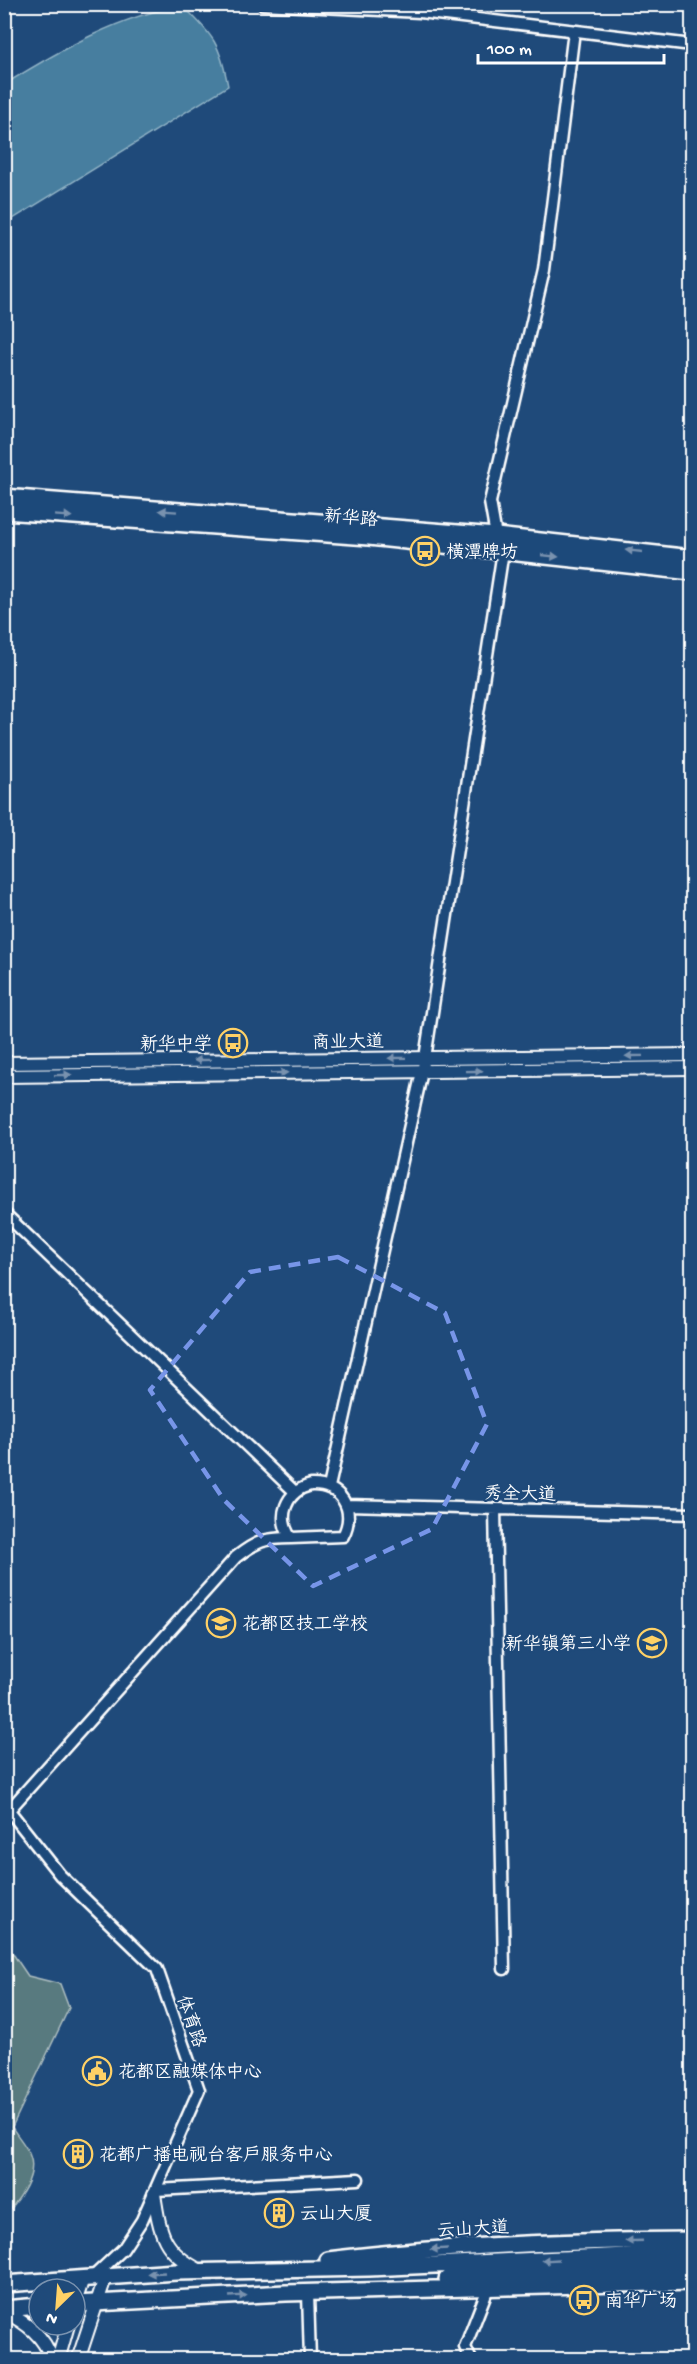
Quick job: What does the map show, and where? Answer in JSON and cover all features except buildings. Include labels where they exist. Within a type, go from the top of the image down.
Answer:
[{"type":"main road","name":"新华路","points":[[4,497],[496,536],[693,558]]},
{"type":"main road","name":"新华路","points":[[4,511],[369,537],[693,572]]},
{"type":"main road","name":"云山大道","points":[[257,2269],[424,2250],[510,2245],[693,2240]]},
{"type":"main road","name":"云山大道","points":[[4,2284],[202,2271],[379,2268],[693,2253]]},
{"type":"main road","points":[[87,2304],[286,2293],[460,2278],[693,2267]]},
{"type":"main road","points":[[286,2293],[693,2282]]},
{"type":"main road","points":[[4,2310],[27,2307]]},
{"type":"street","points":[[262,4],[420,12],[693,45]]},
{"type":"street","points":[[329,1487],[425,1058],[503,551],[496,536],[490,502],[544,270],[574,31]]},
{"type":"street","name":"商业大道","points":[[4,1063],[693,1055]]},
{"type":"street","name":"商业大道","points":[[4,1076],[693,1068]]},
{"type":"street","points":[[4,1213],[295,1492]]},
{"type":"street","points":[[7,1807],[236,1557],[254,1543],[270,1538],[291,1538],[343,1536],[349,1519],[347,1505],[338,1492],[329,1487],[311,1485],[295,1492],[287,1502],[284,1511],[285,1528],[291,1538]]},
{"type":"street","name":"秀全大道","points":[[347,1505],[693,1514]]},
{"type":"street","points":[[495,1509],[504,1969]]},
{"type":"street","name":"体育路","points":[[7,1807],[60,1875],[157,1969],[199,2090],[142,2220],[123,2249],[94,2278]]},
{"type":"street","points":[[202,2271],[183,2262],[170,2249],[158,2219],[155,2192],[358,2178]]},
{"type":"street","points":[[87,2287],[94,2278]]},
{"type":"street","points":[[78,2360],[96,2304],[94,2278]]},
{"type":"street","points":[[471,2360],[465,2347],[488,2288]]},
{"type":"street","points":[[308,2293],[310,2360]]},
{"type":"street","points":[[4,2310],[23,2321],[37,2333],[49,2349],[52,2360]]},
{"type":"street","points":[[58,2360],[65,2337]]},
{"type":"highlighted area","points":[[338,1257],[445,1313],[487,1424],[432,1529],[313,1586],[224,1500],[150,1390],[250,1272]]},
{"type":"green space","points":[[5,1942],[28,1976],[60,1984],[69,2008],[12,2127],[29,2152],[32,2164],[25,2188],[5,2216]]},
{"type":"water","points":[[183,6],[209,33],[222,60],[228,86],[5,224],[5,84],[90,36],[136,17]]},
{"type":"place","name":"横潭牌坊","points":[[425,551]]},
{"type":"place","name":"新华中学","points":[[233,1043]]},
{"type":"place","name":"花都区技工学校","points":[[221,1623]]},
{"type":"place","name":"新华镇第三小学","points":[[652,1643]]},
{"type":"place","name":"花都区融媒体中心","points":[[97,2071]]},
{"type":"place","name":"花都广播电视台客户服务中心","points":[[78,2154]]},
{"type":"place","name":"云山大厦","points":[[279,2213]]},
{"type":"place","name":"南华广场","points":[[584,2300]]}]
